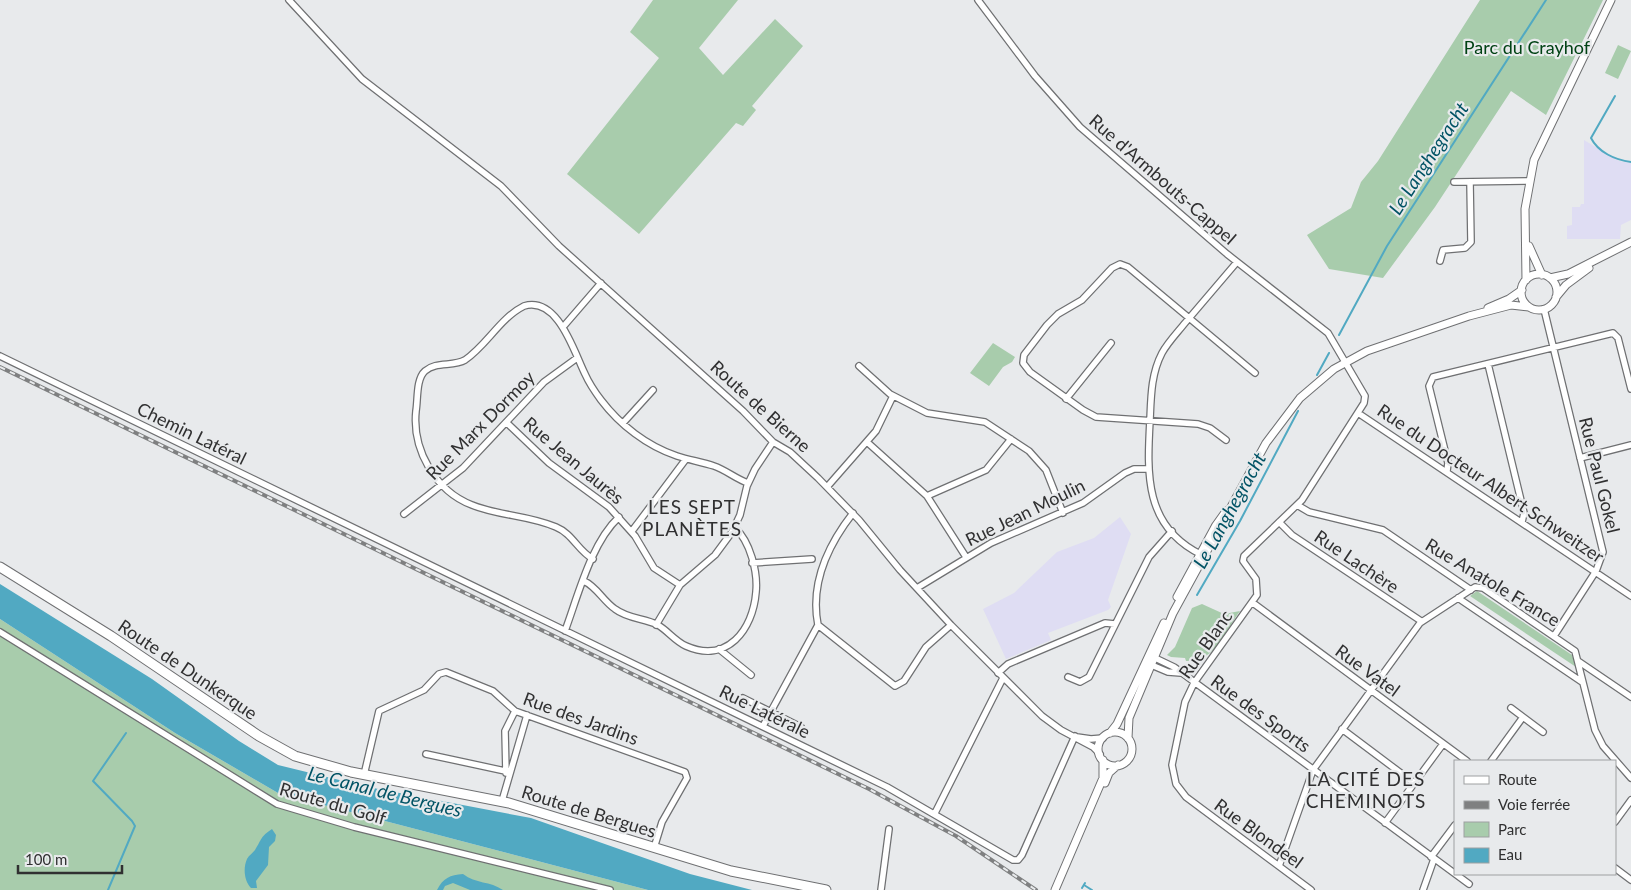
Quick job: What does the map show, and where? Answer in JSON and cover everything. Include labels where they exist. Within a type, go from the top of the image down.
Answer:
[{"type":"main road","name":"Route de Dunkerque","points":[[0,567],[116,640],[270,743],[295,756],[341,770]]},
{"type":"main road","name":"Route de Bergues","points":[[341,770],[502,801],[746,875],[826,890]]},
{"type":"street","name":"Route de Bierne","points":[[289,0],[357,75],[501,186],[544,232],[755,422],[773,442],[793,455],[853,513],[917,588],[1003,678],[1042,716],[1066,733],[1091,746],[1101,757]]},
{"type":"street","name":"Rue d'Armbouts-Cappel","points":[[978,0],[1039,82],[1076,124],[1237,262],[1328,333],[1365,396],[1364,403],[1358,412]]},
{"type":"street","points":[[1529,307],[1523,299],[1522,290],[1526,280],[1525,209],[1528,182],[1544,136],[1611,0]]},
{"type":"street","points":[[1454,182],[1528,182]]},
{"type":"street","points":[[1440,261],[1443,250],[1465,248],[1471,242],[1470,182]]},
{"type":"street","points":[[1526,234],[1534,260],[1556,287],[1556,297]]},
{"type":"street","points":[[1526,280],[1533,276],[1565,275],[1631,242]]},
{"type":"street","points":[[1055,890],[1108,776],[1118,765],[1125,762],[1131,754],[1131,745],[1128,738],[1128,721],[1151,656],[1202,555],[1266,443],[1287,414],[1310,388],[1346,361],[1375,348],[1469,316],[1511,305],[1544,309],[1553,304],[1556,297],[1572,280],[1615,251]]},
{"type":"street","points":[[1202,555],[1187,545],[1172,531],[1155,505],[1147,469],[1152,380],[1167,345],[1237,262]]},
{"type":"street","points":[[1226,440],[1202,425],[1096,417],[1066,399],[1030,372],[1023,361],[1025,353],[1049,322],[1082,300],[1117,264],[1128,267],[1255,373]]},
{"type":"street","points":[[563,326],[601,283]]},
{"type":"street","points":[[1469,316],[1522,290]]},
{"type":"street","points":[[593,560],[572,537],[561,529],[527,517],[472,506],[457,498],[443,485],[428,466],[415,432],[419,381],[424,372],[432,366],[464,360],[524,306],[538,306],[563,326],[595,392],[623,423],[652,445],[686,459],[719,468],[748,483]]},
{"type":"street","name":"Rue Paul Gokel","points":[[1544,309],[1602,548],[1602,559],[1596,571],[1554,636]]},
{"type":"street","points":[[1447,471],[1448,465],[1429,381],[1435,377],[1553,347],[1616,334],[1631,389]]},
{"type":"street","points":[[1066,399],[1111,343]]},
{"type":"street","name":"Chemin Latéral","points":[[0,356],[372,536]]},
{"type":"street","name":"Rue Marx Dormoy","points":[[404,514],[443,485],[476,456],[548,379],[577,358]]},
{"type":"street","points":[[1488,364],[1524,513],[1522,522]]},
{"type":"street","points":[[858,366],[893,396],[931,415],[985,422],[1012,439],[1042,464],[1063,513]]},
{"type":"street","points":[[623,423],[653,390]]},
{"type":"street","points":[[827,487],[867,442],[880,424],[893,396]]},
{"type":"street","points":[[1279,522],[1297,505],[1358,412]]},
{"type":"street","name":"Rue du Docteur Albert Schweitzer","points":[[1358,412],[1631,596]]},
{"type":"street","name":"Rue Jean Jaurès","points":[[507,423],[549,462],[600,500],[619,517],[632,531],[654,568],[680,585]]},
{"type":"street","points":[[927,496],[986,470],[1012,439]]},
{"type":"street","points":[[656,625],[680,585],[715,555],[735,528],[748,483],[756,465],[773,442]]},
{"type":"street","points":[[867,442],[927,496],[966,557]]},
{"type":"street","points":[[1580,458],[1631,445]]},
{"type":"street","points":[[632,531],[686,459]]},
{"type":"street","name":"Rue Jean Moulin","points":[[917,588],[997,540],[1063,513],[1094,497],[1128,471],[1147,469]]},
{"type":"street","name":"Rue Anatole France","points":[[1297,505],[1311,512],[1383,530],[1471,590],[1483,588],[1574,649],[1578,661],[1631,697]]},
{"type":"street","points":[[763,726],[818,625],[817,608],[820,569],[853,513]]},
{"type":"street","points":[[564,631],[607,529],[619,517]]},
{"type":"street","name":"Rue Blanc","points":[[1189,800],[1176,784],[1172,765],[1182,710],[1194,683],[1253,603],[1258,593],[1257,582],[1243,557],[1279,522]]},
{"type":"street","name":"Rue Lachère","points":[[1279,522],[1292,535],[1422,621]]},
{"type":"street","points":[[584,581],[619,612],[656,625],[688,647],[706,651],[719,649],[738,638],[750,620],[756,590],[752,563],[744,538],[735,528]]},
{"type":"street","points":[[1068,677],[1079,682],[1089,677],[1149,557],[1172,531]]},
{"type":"street","name":"Rue Latérale","points":[[372,536],[564,631],[763,726],[935,813],[1013,860],[1018,860],[1075,737]]},
{"type":"street","points":[[752,563],[812,558]]},
{"type":"street","points":[[1279,866],[1313,770],[1422,621],[1471,590]]},
{"type":"street","name":"Rue Anatole France","points":[[1458,598],[1582,682]]},
{"type":"street","name":"Rue Vatel","points":[[1253,603],[1465,760]]},
{"type":"street","points":[[998,673],[1008,664],[1105,623],[1116,624]]},
{"type":"street","points":[[818,625],[894,686],[902,683],[926,646],[951,625]]},
{"type":"street","name":"Route du Golf","points":[[0,632],[278,804],[361,829],[610,890]]},
{"type":"street","points":[[719,649],[751,675]]},
{"type":"street","name":"Rue des Sports","points":[[1151,656],[1171,665],[1454,873]]},
{"type":"street","points":[[1578,661],[1590,719],[1599,739],[1631,778]]},
{"type":"street","points":[[1148,664],[1168,672],[1182,674]]},
{"type":"street","points":[[1090,812],[1103,778],[1099,745],[1117,724],[1148,664]]},
{"type":"street","name":"Rue des Jardins","points":[[364,775],[378,712],[428,688],[440,673],[449,673],[493,691],[515,711],[685,772],[687,778],[666,816],[654,848]]},
{"type":"street","points":[[935,813],[1003,678]]},
{"type":"street","points":[[743,698],[801,727]]},
{"type":"street","points":[[1511,708],[1543,732]]},
{"type":"street","points":[[508,771],[506,731],[515,711]]},
{"type":"street","points":[[502,801],[508,771],[527,715]]},
{"type":"street","points":[[1491,760],[1523,717]]},
{"type":"street","points":[[1342,730],[1414,782]]},
{"type":"street","points":[[1106,735],[1120,733],[1128,738]]},
{"type":"street","name":"Route de Bierne","points":[[1075,737],[1091,739],[1106,735]]},
{"type":"street","points":[[1385,823],[1443,744]]},
{"type":"street","points":[[426,754],[508,771]]},
{"type":"street","points":[[1101,757],[1110,764],[1118,765]]},
{"type":"street","name":"Rue Blondeel","points":[[1189,800],[1310,890]]},
{"type":"street","points":[[1616,821],[1631,800]]},
{"type":"street","points":[[1423,890],[1433,858],[1454,826]]},
{"type":"street","points":[[881,890],[889,829]]},
{"type":"street","points":[[1616,869],[1631,880]]},
{"type":"street","name":"Rue des Sports","points":[[1457,875],[1469,884]]},
{"type":"shaded area","points":[[1584,140],[1619,161],[1631,163],[1631,220],[1621,225],[1620,239],[1567,239],[1567,226],[1572,225],[1572,207],[1580,207],[1581,204],[1584,204]]},
{"type":"shaded area","points":[[1120,517],[1131,534],[1108,600],[1111,607],[1108,610],[1048,633],[1051,640],[1006,659],[983,609],[1014,593],[1057,552],[1094,538]]},
{"type":"green space","points":[[653,0],[738,0],[699,48],[723,75],[775,19],[803,46],[752,106],[756,110],[743,126],[736,123],[639,234],[567,174],[659,58],[630,32]]},
{"type":"green space","name":"Parc du Crayhof","points":[[1480,0],[1603,0],[1546,115],[1511,91],[1435,207],[1383,278],[1329,269],[1307,235],[1351,208],[1361,182],[1378,161]]},
{"type":"green space","points":[[1618,45],[1631,51],[1618,79],[1605,73]]},
{"type":"green space","points":[[993,343],[1015,357],[1012,362],[1003,367],[989,386],[970,373]]},
{"type":"green space","points":[[1477,591],[1572,655],[1576,667],[1470,596]]},
{"type":"green space","points":[[1202,604],[1224,614],[1240,611],[1219,644],[1205,656],[1196,660],[1186,661],[1185,658],[1167,655],[1175,647],[1192,608]]},
{"type":"green space","points":[[0,619],[175,733],[278,793],[648,890],[0,890]]},
{"type":"water","name":"Le Canal de Bergues","points":[[0,584],[152,679],[239,741],[278,765],[368,787],[531,818],[690,874],[752,890],[648,890],[278,793],[175,733],[0,619]]},
{"type":"water","points":[[272,829],[276,835],[275,841],[269,847],[268,865],[256,881],[257,888],[251,888],[246,878],[246,863],[263,836]]},
{"type":"water","points":[[463,874],[503,890],[470,890],[453,883],[445,886],[443,890],[437,890],[447,878]]},
{"type":"waterway","name":"Le Langhegracht","points":[[1339,335],[1387,246],[1546,0]]},
{"type":"waterway","points":[[1615,96],[1591,138],[1603,151],[1619,159],[1631,162]]},
{"type":"waterway","name":"Le Langhegracht","points":[[1317,375],[1329,353]]},
{"type":"waterway","name":"Le Langhegracht","points":[[1197,595],[1240,521],[1298,411]]},
{"type":"waterway","points":[[108,890],[135,826],[93,781],[126,733]]},
{"type":"waterway","name":"Le Langhegracht","points":[[1082,888],[1085,883]]},
{"type":"waterway","points":[[1084,885],[1092,890]]},
{"type":"railway","points":[[0,367],[869,789],[956,836],[1036,890]]},
{"type":"district","name":"LES SEPT PLANÈTES","points":[[692,517]]},
{"type":"district","name":"LA CITÉ DES CHEMINOTS","points":[[1366,789]]}]
